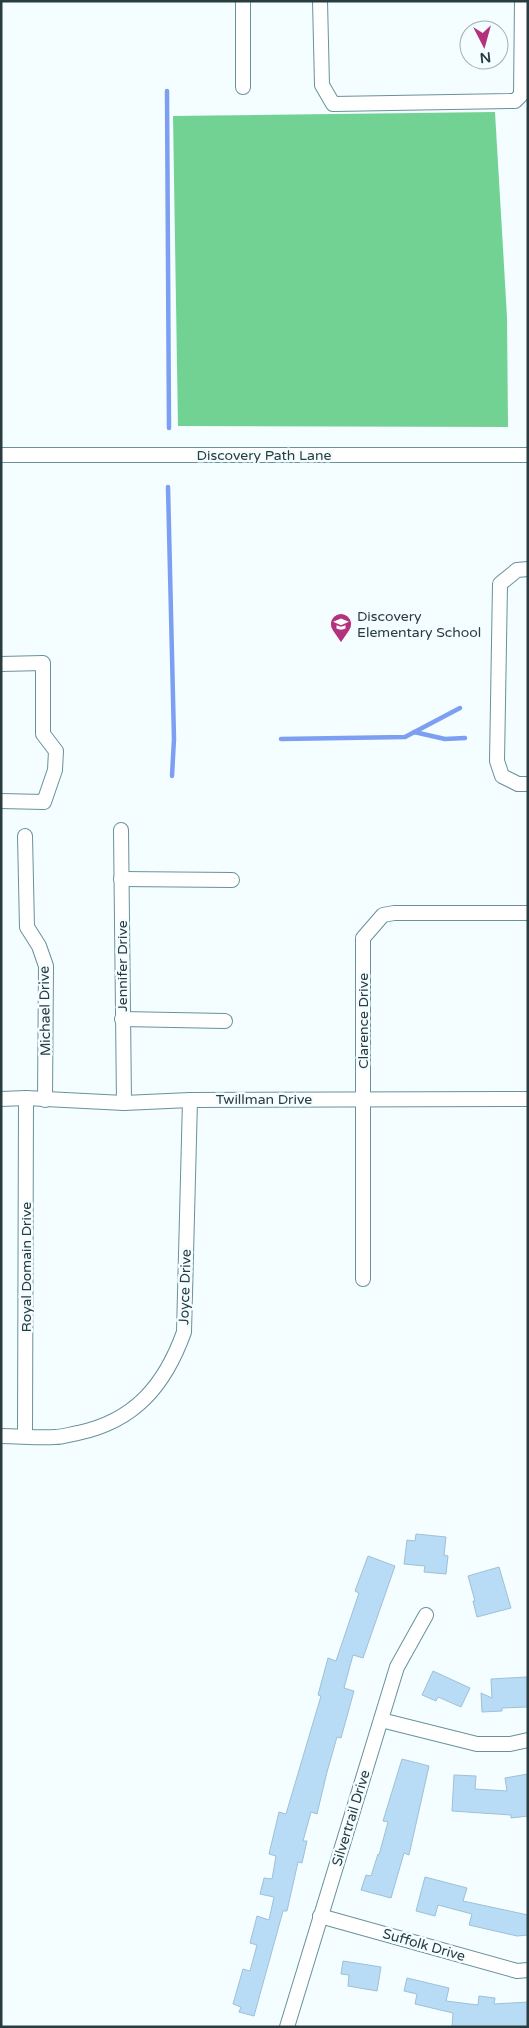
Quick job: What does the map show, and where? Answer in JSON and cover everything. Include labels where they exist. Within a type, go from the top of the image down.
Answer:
[{"type":"street","points":[[243,1],[243,87]]},
{"type":"street","points":[[320,1],[322,85],[332,104],[515,100],[521,95],[522,1]]},
{"type":"street","name":"Discovery Path Lane","points":[[1,455],[528,455]]},
{"type":"street","points":[[528,569],[518,570],[500,584],[497,761],[502,776],[518,784],[528,784]]},
{"type":"street","points":[[1,664],[43,663],[43,734],[56,751],[55,770],[44,802],[1,801]]},
{"type":"street","name":"Jennifer Drive","points":[[121,830],[124,1103]]},
{"type":"street","name":"Michael Drive","points":[[25,836],[27,927],[39,946],[46,966],[45,1100]]},
{"type":"street","points":[[122,878],[232,880]]},
{"type":"street","name":"Clarence Drive","points":[[363,1279],[364,938],[383,916],[394,913],[528,913]]},
{"type":"street","points":[[122,1019],[225,1021]]},
{"type":"street","name":"Twillman Drive","points":[[1,1099],[26,1098],[124,1103],[190,1100],[363,1098],[528,1099]]},
{"type":"street","name":"Royal Domain Drive","points":[[25,1436],[26,1098]]},
{"type":"street","name":"Joyce Drive","points":[[1,1436],[56,1437],[109,1424],[141,1404],[154,1390],[176,1353],[184,1332],[190,1100]]},
{"type":"street","name":"Silvertrail Drive","points":[[287,2027],[397,1667],[426,1615]]},
{"type":"street","points":[[381,1720],[477,1744],[510,1744],[528,1740]]},
{"type":"street","name":"Suffolk Drive","points":[[320,1916],[517,1971],[528,1970]]},
{"type":"green space","points":[[495,112],[507,317],[508,427],[178,426],[173,116]]},
{"type":"building","points":[[416,1534],[446,1537],[444,1555],[448,1556],[446,1574],[424,1572],[425,1566],[404,1564],[407,1540],[415,1541]]},
{"type":"building","points":[[368,1556],[395,1566],[363,1658],[353,1655],[344,1688],[354,1691],[341,1738],[337,1737],[317,1814],[311,1812],[303,1841],[307,1841],[302,1863],[298,1862],[287,1911],[283,1911],[254,2016],[239,2012],[241,2007],[233,2004],[243,1969],[250,1971],[257,1945],[250,1943],[257,1916],[269,1920],[274,1897],[260,1894],[264,1878],[272,1879],[276,1856],[269,1854],[279,1812],[286,1814],[321,1696],[318,1695],[328,1658],[336,1661],[359,1593],[355,1591]]},
{"type":"building","points":[[499,1567],[511,1608],[477,1617],[468,1576]]},
{"type":"building","points":[[433,1671],[470,1688],[461,1707],[438,1697],[436,1701],[422,1695]]},
{"type":"building","points":[[527,1677],[528,1707],[502,1708],[502,1711],[482,1712],[481,1693],[492,1698],[491,1679]]},
{"type":"building","points":[[402,1759],[429,1766],[409,1855],[404,1853],[391,1898],[361,1890],[366,1875],[371,1876],[379,1855],[388,1822],[383,1821]]},
{"type":"building","points":[[528,1774],[528,1816],[511,1818],[511,1815],[452,1811],[454,1775],[476,1776],[475,1789],[507,1791],[505,1778]]},
{"type":"building","points":[[425,1877],[467,1888],[463,1901],[528,1915],[528,1935],[517,1936],[469,1925],[472,1914],[438,1905],[435,1916],[416,1911]]},
{"type":"building","points":[[343,1961],[381,1967],[377,1991],[348,1986],[349,1975],[341,1974]]},
{"type":"building","points":[[407,1978],[449,1988],[446,2001],[478,2005],[479,1996],[495,1998],[494,2004],[528,2002],[528,2027],[452,2027],[453,2013],[415,2004],[417,1994],[404,1991]]},
{"type":"waterway","points":[[167,91],[169,428]]},
{"type":"waterway","points":[[168,487],[174,739],[172,776]]},
{"type":"waterway","points":[[281,739],[405,737],[460,708]]},
{"type":"waterway","points":[[414,732],[445,739],[465,738]]},
{"type":"place","name":"Discovery Elementary School","points":[[341,643]]}]
